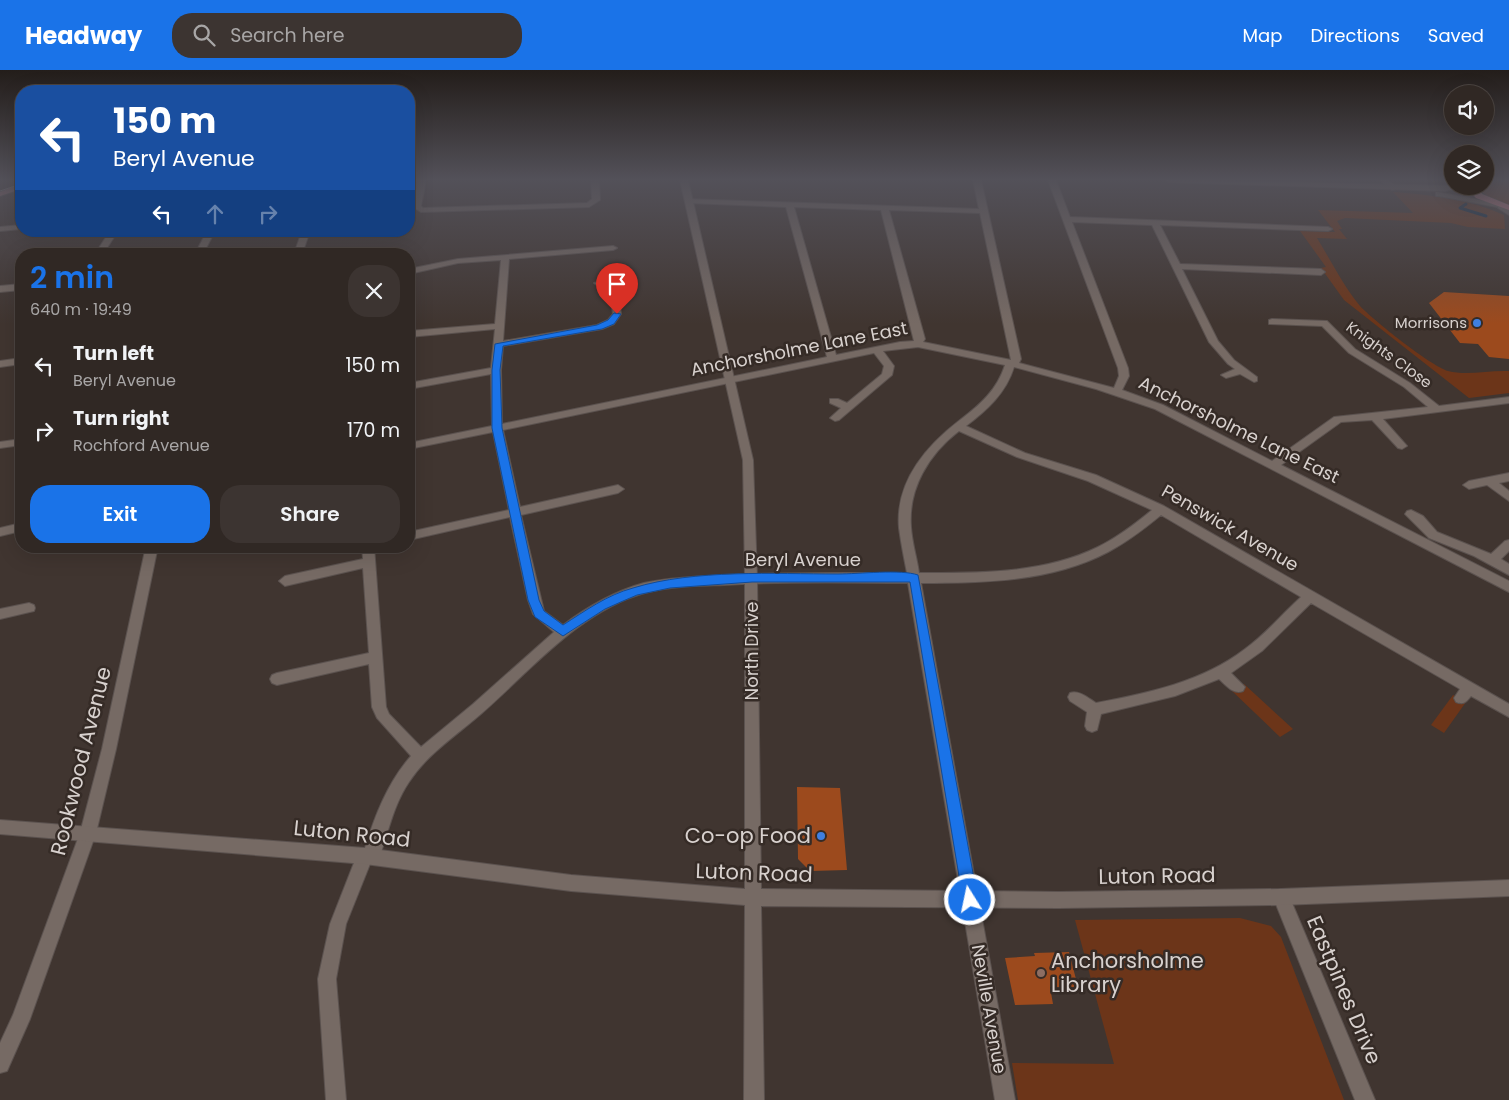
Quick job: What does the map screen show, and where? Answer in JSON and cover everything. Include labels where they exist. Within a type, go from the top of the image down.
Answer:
[{"type":"street","points":[[0,230],[14,228]]},
{"type":"street","name":"North Drive","points":[[693,228],[748,460],[752,578],[754,1100]]},
{"type":"street","points":[[796,228],[832,358]]},
{"type":"street","points":[[890,228],[920,339],[918,344]]},
{"type":"street","points":[[988,228],[1016,359],[1013,364]]},
{"type":"street","points":[[1069,228],[1124,372],[1117,391]]},
{"type":"street","points":[[1158,228],[1214,342],[1225,355],[1254,379]]},
{"type":"street","points":[[1305,228],[1328,229]]},
{"type":"street","points":[[103,248],[110,237]]},
{"type":"street","points":[[415,270],[452,262],[613,248]]},
{"type":"street","points":[[505,257],[496,370],[497,428],[534,600],[539,614],[563,632]]},
{"type":"street","points":[[1176,266],[1321,272]]},
{"type":"street","points":[[499,344],[599,327],[611,322],[617,314],[612,277],[598,283]]},
{"type":"street","points":[[0,289],[15,288]]},
{"type":"street","name":"Knights Close","points":[[1318,315],[1352,351],[1407,385],[1437,409]]},
{"type":"street","name":"Knights Close","points":[[1272,322],[1324,323]]},
{"type":"street","points":[[415,333],[501,326]]},
{"type":"street","name":"Anchorsholme Lane East","points":[[415,445],[832,358],[918,344],[1059,374],[1117,391],[1167,411],[1509,587]]},
{"type":"street","points":[[835,418],[887,375],[889,366],[877,350]]},
{"type":"street","points":[[0,364],[15,362]]},
{"type":"street","name":"Neville Avenue","points":[[1005,1100],[905,527],[909,492],[926,457],[941,440],[986,405],[1006,380],[1013,364]]},
{"type":"street","points":[[415,385],[496,370]]},
{"type":"street","points":[[1226,375],[1242,370]]},
{"type":"street","points":[[1274,465],[1338,419],[1375,418],[1509,400]]},
{"type":"street","points":[[834,401],[847,408]]},
{"type":"street","points":[[1375,418],[1402,446]]},
{"type":"street","name":"Penswick Avenue","points":[[960,427],[1022,455],[1092,478],[1160,509],[1310,596],[1465,693],[1509,711]]},
{"type":"street","points":[[0,445],[15,443]]},
{"type":"street","points":[[1469,485],[1509,477]]},
{"type":"street","points":[[1489,481],[1509,497]]},
{"type":"street","points":[[415,535],[618,489]]},
{"type":"street","name":"Beryl Avenue","points":[[336,1100],[327,979],[338,924],[368,857],[389,802],[411,767],[421,757],[466,720],[563,632],[601,606],[635,591],[670,584],[752,578],[1003,576],[1050,569],[1111,547],[1133,533],[1160,509]]},
{"type":"street","points":[[1411,514],[1421,519],[1429,532],[1435,536],[1492,560],[1509,570]]},
{"type":"street","points":[[0,532],[15,528]]},
{"type":"street","points":[[1492,560],[1509,544]]},
{"type":"street","name":"Rookwood Avenue","points":[[0,1064],[21,1019],[88,833],[109,749],[151,553]]},
{"type":"street","points":[[368,553],[379,707],[392,728],[421,757]]},
{"type":"street","points":[[285,581],[368,562]]},
{"type":"street","points":[[1075,698],[1094,709],[1171,692],[1221,672],[1250,653],[1310,596]]},
{"type":"street","points":[[0,614],[29,608]]},
{"type":"street","points":[[277,679],[374,657]]},
{"type":"street","points":[[1221,672],[1238,687]]},
{"type":"street","points":[[1092,726],[1094,709]]},
{"type":"street","name":"Luton Road","points":[[0,827],[368,857],[571,883],[753,898],[970,900],[1281,897],[1509,888]]},
{"type":"street","name":"Eastpines Drive","points":[[1281,897],[1365,1100]]},
{"type":"shaded area","points":[[1332,228],[1341,228],[1339,229],[1347,239],[1317,238],[1343,282],[1367,313],[1416,352],[1448,371],[1463,373],[1509,371],[1509,393],[1469,398],[1344,300],[1321,268],[1326,267],[1300,231],[1335,232]]},
{"type":"shaded area","points":[[1244,684],[1293,729],[1280,737],[1231,690]]},
{"type":"shaded area","points":[[1453,695],[1466,702],[1444,733],[1431,725]]},
{"type":"shaded area","points":[[1240,918],[1271,926],[1281,937],[1344,1100],[1018,1100],[1012,1063],[1114,1064],[1075,920]]},
{"type":"building","name":"Morrisons","points":[[1444,292],[1509,296],[1509,359],[1489,357],[1478,344],[1460,343],[1429,303]]},
{"type":"building","name":"Co-op Food","points":[[797,787],[840,788],[847,870],[810,871],[798,859]]},
{"type":"building","name":"Anchorsholme Library","points":[[1069,952],[1078,987],[1050,987],[1053,1004],[1015,1005],[1005,958],[1035,956],[1034,953]]},
{"type":"place","name":"Morrisons","points":[[1477,323]]},
{"type":"place","name":"Co-op Food","points":[[821,836]]},
{"type":"place","name":"Anchorsholme Library","points":[[1041,973]]},
{"type":"route","points":[[617,314],[611,322],[599,327],[499,344],[496,370],[497,428],[514,512],[534,600],[539,614],[563,632],[601,606],[618,598],[635,591],[670,584],[752,578],[914,578],[970,900]]}]
